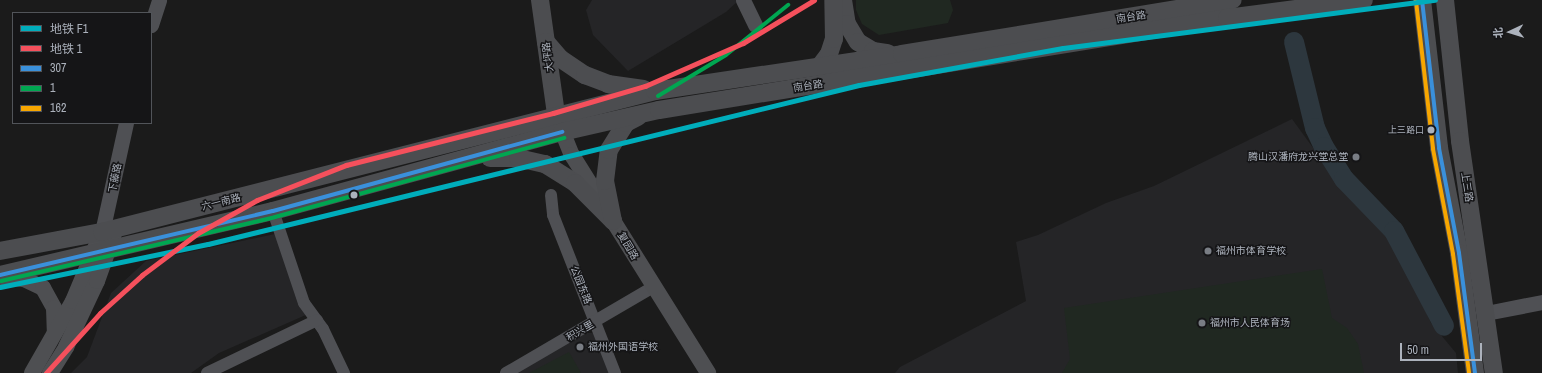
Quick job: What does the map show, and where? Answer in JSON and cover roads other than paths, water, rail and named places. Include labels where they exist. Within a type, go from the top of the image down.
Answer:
[{"type":"main road","name":"大坪路","points":[[540,0],[556,114]]},
{"type":"main road","points":[[820,66],[829,54],[834,39],[833,0]]},
{"type":"main road","points":[[843,0],[847,24],[858,42],[873,51],[902,54]]},
{"type":"main road","name":"南台路","points":[[556,114],[655,91],[902,54],[1233,0]]},
{"type":"main road","name":"南台路","points":[[562,132],[642,114],[1227,18],[1364,0]]},
{"type":"main road","name":"上三路","points":[[1422,0],[1439,148],[1459,253],[1475,373]]},
{"type":"main road","name":"上三路","points":[[1445,0],[1460,141],[1494,373]]},
{"type":"main road","points":[[546,42],[561,59],[585,75],[608,84],[655,91]]},
{"type":"main road","name":"复园路","points":[[556,114],[572,155],[708,373]]},
{"type":"main road","name":"六一南路","points":[[0,251],[109,230],[556,114]]},
{"type":"main road","points":[[613,221],[605,181],[609,150],[626,124],[642,114]]},
{"type":"main road","name":"六一南路","points":[[0,276],[273,210],[562,132]]},
{"type":"main road","points":[[467,158],[518,158],[545,164],[575,183],[613,221]]},
{"type":"main road","points":[[50,373],[78,320],[100,252],[109,230]]},
{"type":"main road","points":[[32,373],[100,252]]},
{"type":"main road","points":[[0,276],[24,279],[42,288],[54,308],[55,334]]},
{"type":"street","points":[[152,23],[159,0]]},
{"type":"street","points":[[743,0],[755,25]]},
{"type":"street","name":"下藤路","points":[[109,230],[126,124]]},
{"type":"street","name":"公园东路","points":[[551,195],[553,215],[616,373]]},
{"type":"street","points":[[273,210],[304,303],[316,320],[344,373]]},
{"type":"street","name":"积兴里","points":[[506,373],[653,287]]},
{"type":"street","points":[[1486,313],[1542,302]]},
{"type":"street","points":[[207,373],[316,320]]},
{"type":"waterway","points":[[1294,42],[1315,128],[1324,147],[1344,179],[1394,231],[1444,326]]},
{"type":"metro line","name":"1","points":[[46,373],[100,313],[142,275],[198,233],[257,200],[346,165],[553,113],[645,86],[743,43],[814,0]]},
{"type":"metro line","name":"F1","points":[[0,287],[208,244],[859,85],[1063,48],[1435,0]]},
{"type":"place","name":"上三路口","points":[[1431,130]]},
{"type":"place","name":"腾山汉潘府龙兴堂总堂","points":[[1356,157]]},
{"type":"place","name":"福州市体育学校","points":[[1208,251]]},
{"type":"place","name":"福州市人民体育场","points":[[1202,323]]},
{"type":"place","name":"福州外国语学校","points":[[580,347]]}]
